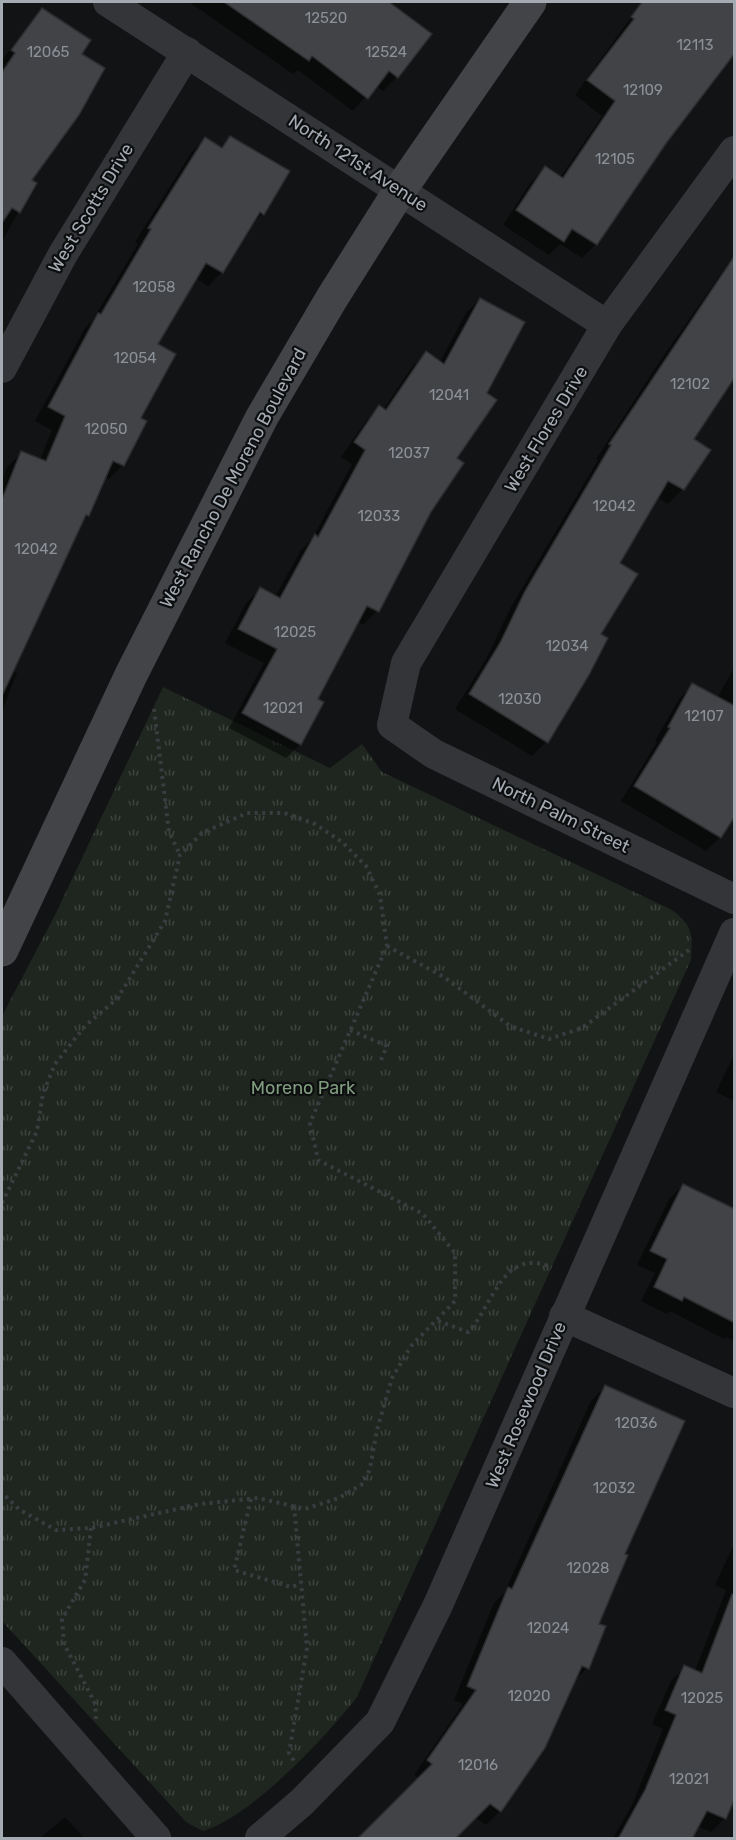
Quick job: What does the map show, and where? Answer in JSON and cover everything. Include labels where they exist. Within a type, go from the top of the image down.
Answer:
[{"type":"street","name":"North 121st Avenue","points":[[108,2],[608,325]]},
{"type":"street","name":"West Rancho De Moreno Boulevard","points":[[2,950],[131,675],[262,417],[332,298],[400,190],[530,2]]},
{"type":"street","name":"West Scotts Drive","points":[[2,368],[63,254],[187,52]]},
{"type":"street","name":"West Flores Drive","points":[[392,725],[406,663],[608,325],[735,151]]},
{"type":"street","name":"North Palm Street","points":[[392,725],[434,754],[735,899]]},
{"type":"street","name":"West Rosewood Drive","points":[[260,1839],[302,1802],[380,1722],[438,1605],[735,933]]},
{"type":"street","points":[[564,1316],[735,1393]]},
{"type":"street","points":[[2,1662],[156,1839]]},
{"type":"path","points":[[154,707],[170,832],[180,855]]},
{"type":"path","points":[[2,1203],[37,1131],[43,1093],[55,1064],[85,1026],[117,999],[165,921],[180,855],[202,833],[247,813],[284,813],[315,824],[342,842],[366,866],[380,895],[387,946],[310,1123],[318,1160],[423,1214],[455,1253],[455,1301],[438,1322],[411,1346],[392,1378],[377,1430],[370,1468],[364,1483],[339,1498],[304,1509],[251,1499],[200,1504],[91,1528],[56,1530],[20,1510],[2,1493]]},
{"type":"path","points":[[387,946],[444,977],[510,1026],[549,1039],[582,1028],[689,950]]},
{"type":"path","points":[[350,1030],[387,1046],[381,1060]]},
{"type":"path","points":[[438,1322],[468,1332],[476,1324],[502,1279],[522,1263],[537,1262],[551,1267]]},
{"type":"path","points":[[251,1499],[234,1570],[291,1587],[301,1584]]},
{"type":"path","points":[[294,1506],[307,1648],[289,1753],[294,1761]]},
{"type":"path","points":[[91,1528],[85,1580],[62,1619],[64,1644],[95,1703],[96,1719]]},
{"type":"green space","name":"Moreno Park","points":[[163,687],[330,768],[362,744],[382,772],[672,910],[688,926],[692,943],[691,960],[357,1697],[327,1733],[286,1774],[243,1810],[203,1831],[186,1822],[2,1621],[2,1016],[56,913]]},
{"type":"building","points":[[224,2],[389,2],[432,34],[398,78],[389,71],[368,99],[312,56],[309,61]]},
{"type":"building","points":[[642,2],[735,2],[735,53],[667,142],[597,245],[572,229],[564,242],[516,210],[545,166],[563,178],[615,101],[587,80],[634,19],[631,17]]},
{"type":"building","points":[[42,8],[91,40],[82,54],[105,68],[79,115],[32,180],[37,183],[20,213],[12,208],[2,223],[2,72],[15,53],[11,50]]},
{"type":"building","points":[[230,136],[290,171],[264,215],[260,212],[223,273],[206,263],[158,344],[176,354],[141,418],[147,421],[124,466],[113,461],[2,696],[2,499],[21,451],[46,461],[65,416],[48,407],[98,313],[101,314],[151,229],[148,228],[205,137],[222,148]]},
{"type":"building","points":[[735,255],[735,377],[694,439],[711,450],[684,490],[668,481],[620,563],[638,574],[601,634],[608,638],[589,675],[548,743],[469,694],[500,643],[525,591],[611,445],[609,444]]},
{"type":"building","points":[[480,298],[525,322],[487,393],[497,400],[457,458],[464,463],[431,512],[379,612],[367,606],[318,699],[324,702],[301,745],[242,713],[277,649],[238,629],[260,587],[280,598],[315,534],[318,537],[365,450],[354,442],[379,405],[386,410],[426,351],[444,364]]},
{"type":"building","points":[[692,683],[735,706],[735,816],[721,838],[634,786],[670,728],[668,727]]},
{"type":"building","points":[[683,1184],[735,1209],[735,1323],[684,1297],[682,1301],[654,1287],[667,1259],[650,1251]]},
{"type":"building","points":[[605,1385],[685,1421],[625,1554],[628,1555],[599,1624],[606,1626],[589,1669],[582,1666],[545,1748],[501,1812],[490,1804],[455,1839],[357,1839],[432,1764],[427,1760],[476,1690],[467,1686],[508,1587],[512,1589]]},
{"type":"building","points":[[732,1594],[735,1594],[735,1798],[726,1819],[707,1811],[692,1839],[618,1839],[645,1790],[676,1715],[665,1710],[684,1665],[702,1673]]}]
